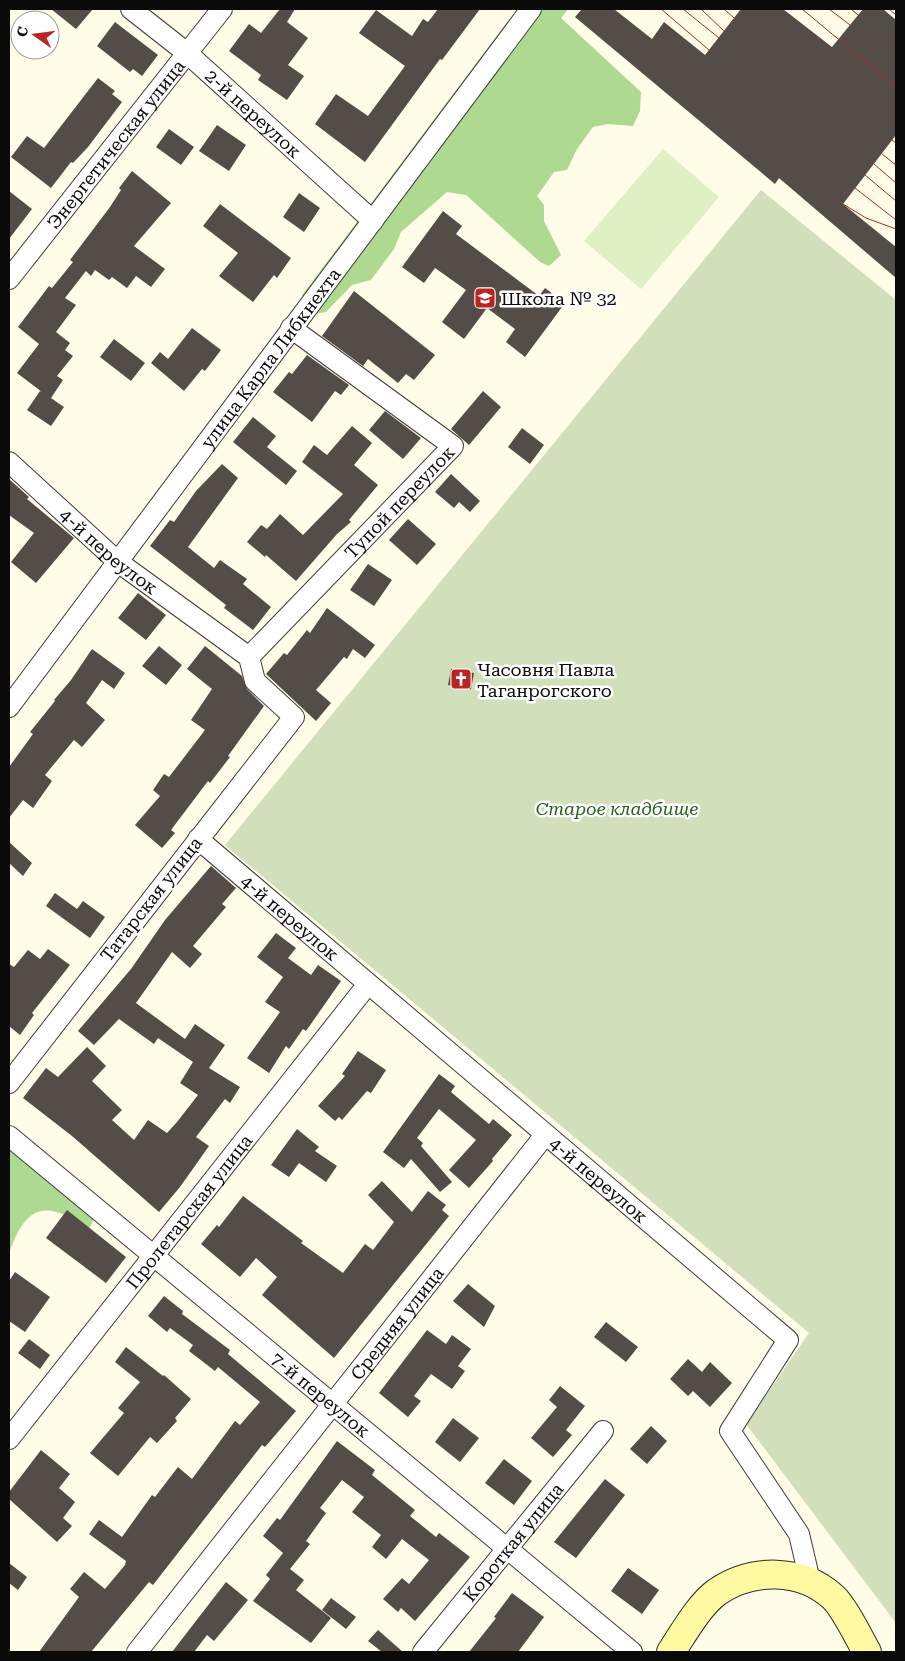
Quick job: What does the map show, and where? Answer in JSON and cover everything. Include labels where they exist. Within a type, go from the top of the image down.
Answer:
[{"type":"street","name":"2-й переулок","points":[[131,9],[187,53],[373,222]]},
{"type":"street","name":"Энергетическая улица","points":[[9,279],[222,9]]},
{"type":"street","name":"улица Карла Либкнехта","points":[[9,707],[531,9]]},
{"type":"street","name":"Тупой переулок","points":[[249,657],[453,446],[292,328]]},
{"type":"street","name":"4-й переулок","points":[[9,462],[118,562],[249,657]]},
{"type":"street","name":"Татарская улица","points":[[9,1082],[294,717],[255,681],[249,657]]},
{"type":"street","name":"4-й переулок","points":[[198,839],[788,1340],[730,1431],[798,1534],[810,1580]]},
{"type":"street","name":"Пролетарская улица","points":[[9,1439],[368,984]]},
{"type":"street","name":"Средняя улица","points":[[137,1652],[546,1135]]},
{"type":"street","name":"7-й переулок","points":[[9,1136],[632,1652]]},
{"type":"street","name":"Короткая улица","points":[[423,1652],[603,1431]]},
{"type":"street","points":[[670,1652],[691,1621],[717,1592],[750,1577],[782,1574],[810,1580],[835,1598],[867,1652]]},
{"type":"green space","points":[[517,9],[568,9],[561,18],[641,92],[640,111],[633,126],[608,124],[593,127],[577,149],[567,170],[554,172],[537,196],[544,205],[544,221],[561,255],[549,266],[540,262],[466,195],[447,192],[401,232],[394,249],[371,280],[352,285],[326,312],[314,314],[302,295]]},
{"type":"green space","points":[[663,149],[719,197],[641,289],[584,241]]},
{"type":"green space","name":"Старое кладбище","points":[[761,190],[896,300],[896,1623],[746,1424],[809,1333],[225,845]]},
{"type":"green space","points":[[9,1149],[21,1156],[94,1219],[89,1229],[61,1214],[50,1211],[40,1212],[31,1216],[23,1224],[9,1254]]},
{"type":"building","points":[[51,9],[93,9],[76,29],[60,16],[60,10]]},
{"type":"building","points":[[280,9],[295,9],[287,22],[308,38],[288,65],[304,76],[287,100],[258,80],[261,75],[229,51],[249,24],[261,33]]},
{"type":"building","points":[[438,9],[480,9],[442,60],[440,59],[365,162],[315,124],[336,94],[368,116],[405,66],[359,33],[376,10],[412,36],[423,19],[428,22]]},
{"type":"building","points":[[582,9],[614,9],[652,39],[664,22],[705,55],[741,9],[783,9],[832,47],[863,9],[883,9],[896,20],[896,135],[843,204],[896,247],[896,278],[779,178],[775,184],[575,17]]},
{"type":"building","points":[[115,22],[158,55],[142,76],[133,69],[130,72],[97,46]]},
{"type":"building","points":[[98,78],[115,91],[112,94],[122,102],[88,147],[73,163],[71,162],[51,188],[11,157],[27,136],[44,148]]},
{"type":"building","points":[[217,125],[246,145],[229,171],[199,151]]},
{"type":"building","points":[[169,129],[194,147],[181,165],[156,147]]},
{"type":"building","points":[[132,171],[171,203],[134,246],[165,269],[151,287],[136,276],[127,288],[112,277],[109,280],[95,270],[91,276],[86,271],[65,298],[76,305],[56,332],[70,343],[65,350],[73,356],[57,376],[63,380],[51,398],[64,407],[51,426],[27,410],[40,391],[42,392],[17,373],[39,344],[18,327],[49,286],[52,288],[73,262],[70,260],[110,207],[121,190],[119,188]]},
{"type":"building","points":[[9,191],[32,209],[9,239]]},
{"type":"building","points":[[299,193],[320,208],[304,232],[283,217]]},
{"type":"building","points":[[220,204],[291,258],[277,278],[274,275],[253,302],[219,276],[238,253],[203,226]]},
{"type":"building","points":[[443,211],[462,226],[456,234],[539,296],[545,288],[565,303],[525,357],[506,342],[515,329],[487,308],[464,339],[442,322],[466,290],[435,268],[424,283],[402,267]]},
{"type":"building","points":[[354,291],[435,355],[414,380],[406,374],[398,383],[368,359],[363,366],[322,336]]},
{"type":"building","points":[[192,328],[221,350],[205,371],[202,369],[184,391],[151,363],[160,352],[168,359]]},
{"type":"building","points":[[114,339],[145,363],[131,381],[100,357]]},
{"type":"building","points":[[307,355],[349,385],[341,395],[335,391],[312,422],[273,392],[289,372],[292,374]]},
{"type":"building","points":[[483,391],[501,407],[469,445],[451,429]]},
{"type":"building","points":[[385,411],[421,438],[403,459],[369,430]]},
{"type":"building","points":[[253,417],[276,436],[267,447],[297,471],[286,485],[233,442]]},
{"type":"building","points":[[352,426],[372,443],[354,465],[378,485],[349,520],[351,522],[337,534],[296,581],[266,555],[265,557],[247,542],[261,525],[267,529],[280,514],[303,535],[343,494],[302,462],[314,445],[327,455]]},
{"type":"building","points":[[522,428],[544,445],[530,464],[508,447]]},
{"type":"building","points":[[222,464],[238,478],[188,547],[214,568],[220,560],[247,579],[243,584],[271,607],[253,630],[224,608],[226,605],[150,546],[170,520],[174,522],[196,491]]},
{"type":"building","points":[[451,474],[480,501],[470,512],[459,502],[454,508],[435,492]]},
{"type":"building","points":[[9,479],[29,497],[27,499],[74,538],[36,583],[11,562],[34,533],[9,515]]},
{"type":"building","points":[[408,519],[436,544],[417,565],[389,540]]},
{"type":"building","points":[[368,564],[392,580],[374,606],[350,590]]},
{"type":"building","points":[[138,593],[166,615],[146,640],[118,618]]},
{"type":"building","points":[[327,608],[375,645],[365,658],[353,649],[347,659],[344,657],[316,690],[331,703],[316,721],[266,674],[284,653],[287,655],[307,630],[310,633]]},
{"type":"building","points":[[159,646],[182,665],[166,685],[142,666]]},
{"type":"building","points":[[205,646],[242,676],[247,689],[264,706],[228,756],[230,757],[210,783],[208,781],[171,830],[175,833],[162,848],[135,825],[160,796],[153,790],[164,774],[169,777],[205,730],[191,720],[212,689],[187,669]]},
{"type":"building","points":[[92,649],[125,673],[114,689],[102,680],[86,703],[105,720],[82,747],[74,740],[45,775],[52,781],[33,808],[23,800],[9,818],[9,767],[33,734],[30,732],[71,680]]},
{"type":"building","name":"Часовня Павла Таганрогского","points":[[451,669],[474,673],[471,689],[448,685]]},
{"type":"building","points":[[9,842],[32,863],[23,876],[9,863]]},
{"type":"building","points":[[211,866],[236,888],[222,904],[226,907],[193,946],[202,954],[190,968],[172,952],[136,1003],[185,1039],[195,1024],[225,1045],[209,1068],[240,1087],[230,1103],[225,1099],[196,1137],[209,1146],[180,1187],[159,1212],[72,1136],[23,1098],[46,1068],[58,1077],[87,1047],[106,1066],[92,1081],[122,1110],[112,1120],[134,1140],[148,1120],[167,1133],[177,1122],[198,1095],[180,1083],[193,1062],[158,1038],[154,1044],[119,1019],[94,1045],[78,1031],[131,969],[165,920]]},
{"type":"building","points":[[55,893],[77,909],[83,901],[105,917],[90,938],[46,906]]},
{"type":"building","points":[[276,933],[296,948],[288,958],[311,975],[318,965],[341,981],[306,1031],[303,1029],[289,1049],[286,1046],[269,1073],[247,1058],[280,1012],[265,1002],[283,977],[257,957]]},
{"type":"building","points":[[48,949],[70,965],[32,1013],[34,1015],[20,1035],[9,1026],[9,964],[14,967],[28,950],[40,959]]},
{"type":"building","points":[[358,1051],[386,1070],[371,1093],[367,1091],[342,1120],[339,1117],[335,1121],[318,1106],[345,1076],[342,1074]]},
{"type":"building","points":[[439,1074],[455,1086],[451,1092],[489,1124],[493,1119],[512,1135],[492,1159],[493,1161],[469,1188],[449,1170],[476,1140],[439,1109],[417,1138],[423,1143],[421,1146],[452,1182],[440,1192],[411,1159],[404,1168],[383,1152]]},
{"type":"building","points":[[297,1129],[319,1147],[315,1151],[337,1166],[326,1182],[299,1163],[289,1177],[271,1165]]},
{"type":"building","points":[[382,1181],[412,1212],[428,1191],[446,1205],[442,1210],[449,1216],[334,1358],[262,1295],[277,1277],[256,1258],[240,1277],[201,1244],[217,1225],[219,1227],[243,1196],[303,1241],[301,1243],[343,1273],[365,1244],[373,1250],[394,1222],[368,1195]]},
{"type":"building","points":[[67,1210],[126,1257],[106,1283],[46,1238]]},
{"type":"building","points":[[15,1272],[50,1297],[25,1332],[9,1321],[9,1281]]},
{"type":"building","points":[[468,1284],[495,1306],[484,1327],[453,1301]]},
{"type":"building","points":[[164,1296],[183,1311],[182,1314],[230,1350],[228,1354],[296,1411],[265,1447],[262,1445],[153,1585],[149,1582],[91,1652],[39,1652],[79,1597],[70,1589],[84,1572],[105,1589],[125,1565],[126,1561],[89,1534],[99,1520],[122,1537],[152,1495],[155,1497],[178,1467],[192,1479],[235,1421],[240,1425],[260,1402],[218,1367],[215,1371],[189,1351],[193,1345],[170,1328],[167,1332],[148,1316]]},
{"type":"building","points":[[606,1322],[638,1347],[626,1362],[594,1337]]},
{"type":"building","points":[[427,1330],[446,1344],[452,1335],[471,1349],[458,1366],[465,1371],[452,1389],[431,1374],[414,1396],[421,1401],[408,1417],[379,1393]]},
{"type":"building","points":[[29,1339],[50,1355],[40,1369],[18,1353]]},
{"type":"building","points":[[126,1347],[164,1375],[191,1399],[175,1418],[177,1421],[157,1443],[150,1437],[118,1476],[90,1453],[124,1413],[118,1408],[140,1382],[115,1362]]},
{"type":"building","points":[[688,1359],[702,1372],[710,1362],[732,1383],[710,1407],[693,1391],[688,1396],[670,1379]]},
{"type":"building","points":[[560,1386],[585,1406],[566,1430],[572,1435],[553,1457],[531,1438],[557,1407],[549,1400]]},
{"type":"building","points":[[453,1418],[479,1438],[460,1462],[435,1442]]},
{"type":"building","points":[[651,1426],[667,1441],[647,1464],[630,1449]]},
{"type":"building","points":[[337,1441],[375,1470],[372,1475],[415,1510],[410,1516],[436,1537],[439,1533],[470,1557],[415,1621],[401,1608],[398,1612],[383,1599],[402,1578],[409,1584],[429,1560],[402,1539],[386,1559],[372,1547],[381,1535],[352,1512],[364,1497],[342,1480],[320,1508],[326,1513],[306,1541],[310,1544],[290,1569],[304,1580],[296,1590],[331,1618],[311,1643],[253,1601],[270,1579],[266,1575],[283,1553],[263,1536],[277,1518],[280,1520]]},
{"type":"building","points":[[41,1450],[70,1474],[59,1488],[75,1502],[63,1518],[72,1526],[57,1542],[9,1499],[9,1492]]},
{"type":"building","points":[[504,1459],[532,1481],[514,1505],[485,1483]]},
{"type":"building","points":[[605,1479],[625,1495],[576,1558],[554,1542]]},
{"type":"building","points":[[9,1563],[27,1577],[18,1590],[9,1583]]},
{"type":"building","points":[[628,1568],[659,1590],[642,1614],[611,1591]]},
{"type":"building","points":[[226,1582],[248,1600],[214,1641],[207,1635],[194,1652],[172,1652]]},
{"type":"building","points":[[512,1593],[544,1617],[518,1652],[469,1652],[496,1618],[494,1617]]},
{"type":"building","points":[[331,1598],[356,1617],[346,1629],[322,1610]]},
{"type":"building","points":[[378,1630],[403,1652],[382,1652],[368,1641]]},
{"type":"tram line","points":[[661,9],[709,50]]},
{"type":"tram line","points":[[683,9],[719,38]]},
{"type":"tram line","points":[[701,9],[724,31]]},
{"type":"tram line","points":[[724,9],[734,18]]},
{"type":"tram line","points":[[802,9],[896,87]]},
{"type":"tram line","points":[[829,9],[850,25]]},
{"type":"tram line","points":[[851,9],[858,15]]},
{"type":"tram line","points":[[889,9],[896,15]]},
{"type":"tram line","points":[[892,140],[896,143]]},
{"type":"tram line","points":[[882,154],[896,165]]},
{"type":"tram line","points":[[874,164],[896,183]]},
{"type":"tram line","points":[[865,175],[896,201]]},
{"type":"tram line","points":[[855,188],[896,220]]},
{"type":"tram line","points":[[843,204],[866,218],[896,229]]},
{"type":"place","name":"Школа № 32","points":[[485,298]]},
{"type":"place","name":"Часовня Павла Таганрогского","points":[[461,679]]}]
